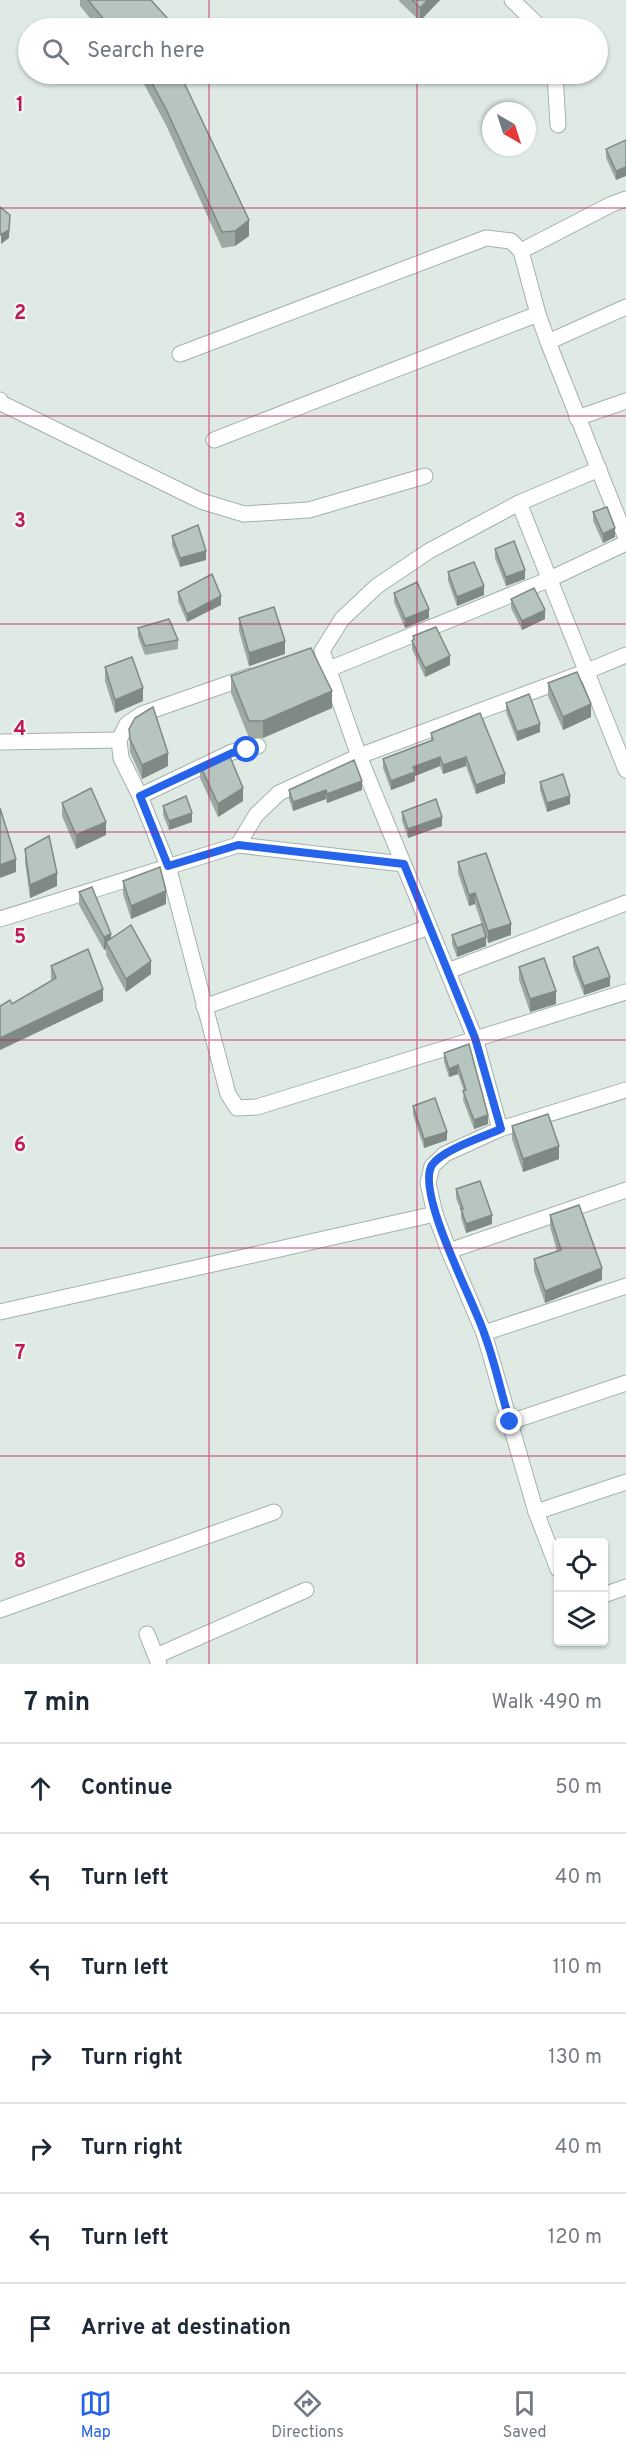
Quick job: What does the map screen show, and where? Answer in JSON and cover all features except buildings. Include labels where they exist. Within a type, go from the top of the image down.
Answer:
[{"type":"street","points":[[512,0],[531,18]]},
{"type":"street","points":[[556,84],[558,125]]},
{"type":"street","points":[[521,251],[626,199]]},
{"type":"street","points":[[180,354],[486,238],[511,241],[521,251],[548,342],[626,538]]},
{"type":"street","points":[[548,342],[626,307]]},
{"type":"street","points":[[214,440],[538,314]]},
{"type":"street","points":[[0,400],[1,403],[201,501],[244,514],[309,510],[425,476]]},
{"type":"street","points":[[578,418],[626,401]]},
{"type":"street","points":[[501,1129],[475,1038],[359,756],[329,669],[317,652],[342,619],[377,586],[429,551],[519,502],[599,469]]},
{"type":"street","points":[[519,502],[572,631],[585,672],[622,749],[626,770]]},
{"type":"street","points":[[329,669],[550,579],[626,543]]},
{"type":"street","points":[[238,845],[256,815],[279,793],[359,756],[626,655]]},
{"type":"street","points":[[266,670],[142,714],[127,724],[119,740],[121,758],[140,796],[168,866],[228,1094],[237,1108],[257,1107],[626,992]]},
{"type":"street","points":[[0,742],[119,740]]},
{"type":"street","points":[[140,796],[232,753],[258,746]]},
{"type":"street","points":[[0,919],[238,845],[404,864]]},
{"type":"street","points":[[448,971],[626,903]]},
{"type":"street","points":[[204,1007],[429,927]]},
{"type":"street","points":[[554,1559],[536,1512],[484,1333],[435,1214],[428,1183],[432,1166],[445,1154],[501,1129],[626,1090]]},
{"type":"street","points":[[449,1251],[626,1190]]},
{"type":"street","points":[[0,1312],[435,1214]]},
{"type":"street","points":[[484,1333],[626,1287]]},
{"type":"street","points":[[510,1422],[626,1383]]},
{"type":"street","points":[[536,1512],[626,1482]]},
{"type":"street","points":[[0,1610],[274,1512]]},
{"type":"street","points":[[608,1593],[626,1587]]},
{"type":"street","points":[[147,1634],[158,1660],[306,1590]]},
{"type":"route","points":[[247,750],[232,753],[140,796],[168,866],[238,845],[404,864],[475,1038],[501,1129],[445,1154],[432,1166],[428,1183],[435,1214],[484,1333],[510,1422]]}]
